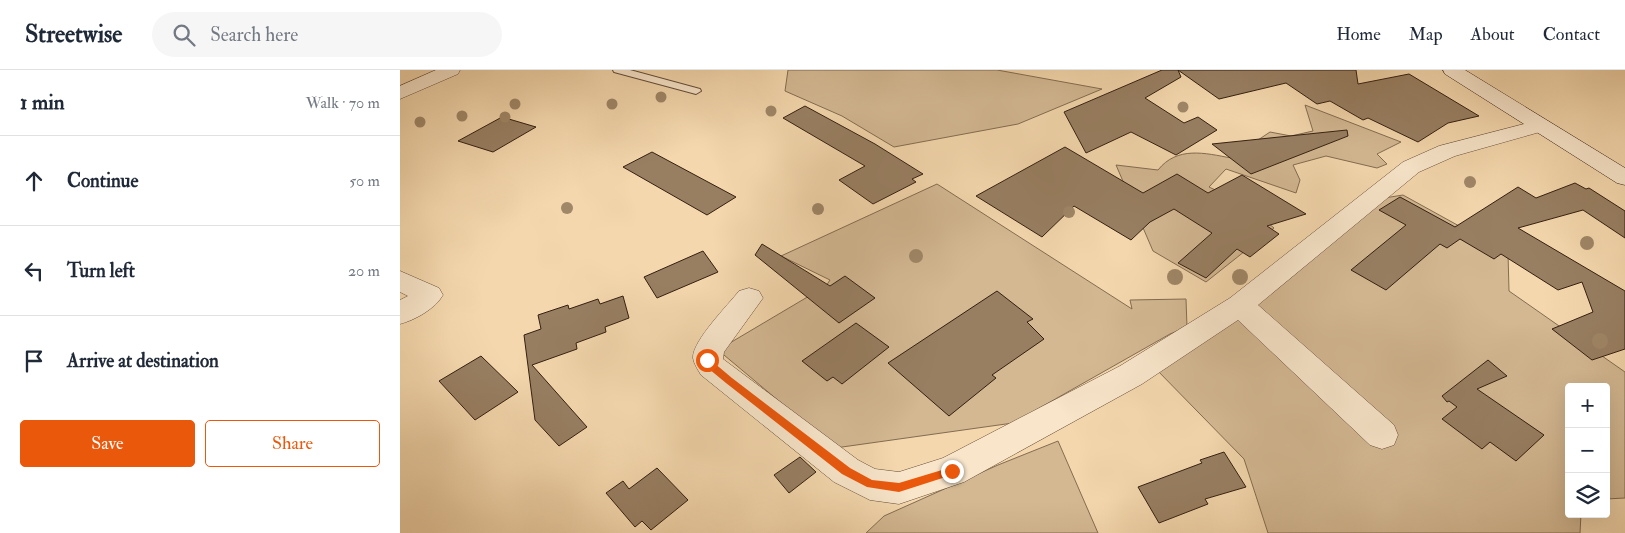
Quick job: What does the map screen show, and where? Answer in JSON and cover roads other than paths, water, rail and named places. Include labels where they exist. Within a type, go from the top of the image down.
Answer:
[{"type":"street","points":[[400,93],[451,70]]},
{"type":"street","points":[[1452,70],[1625,178]]},
{"type":"street","points":[[749,298],[707,354],[707,360],[712,367],[846,471],[870,484],[899,488],[952,471],[1122,380],[1240,305],[1411,167],[1447,152],[1540,126]]},
{"type":"street","points":[[400,280],[429,294],[400,314]]},
{"type":"street","points":[[1240,305],[1382,435]]},
{"type":"lane","points":[[618,70],[696,90]]}]
